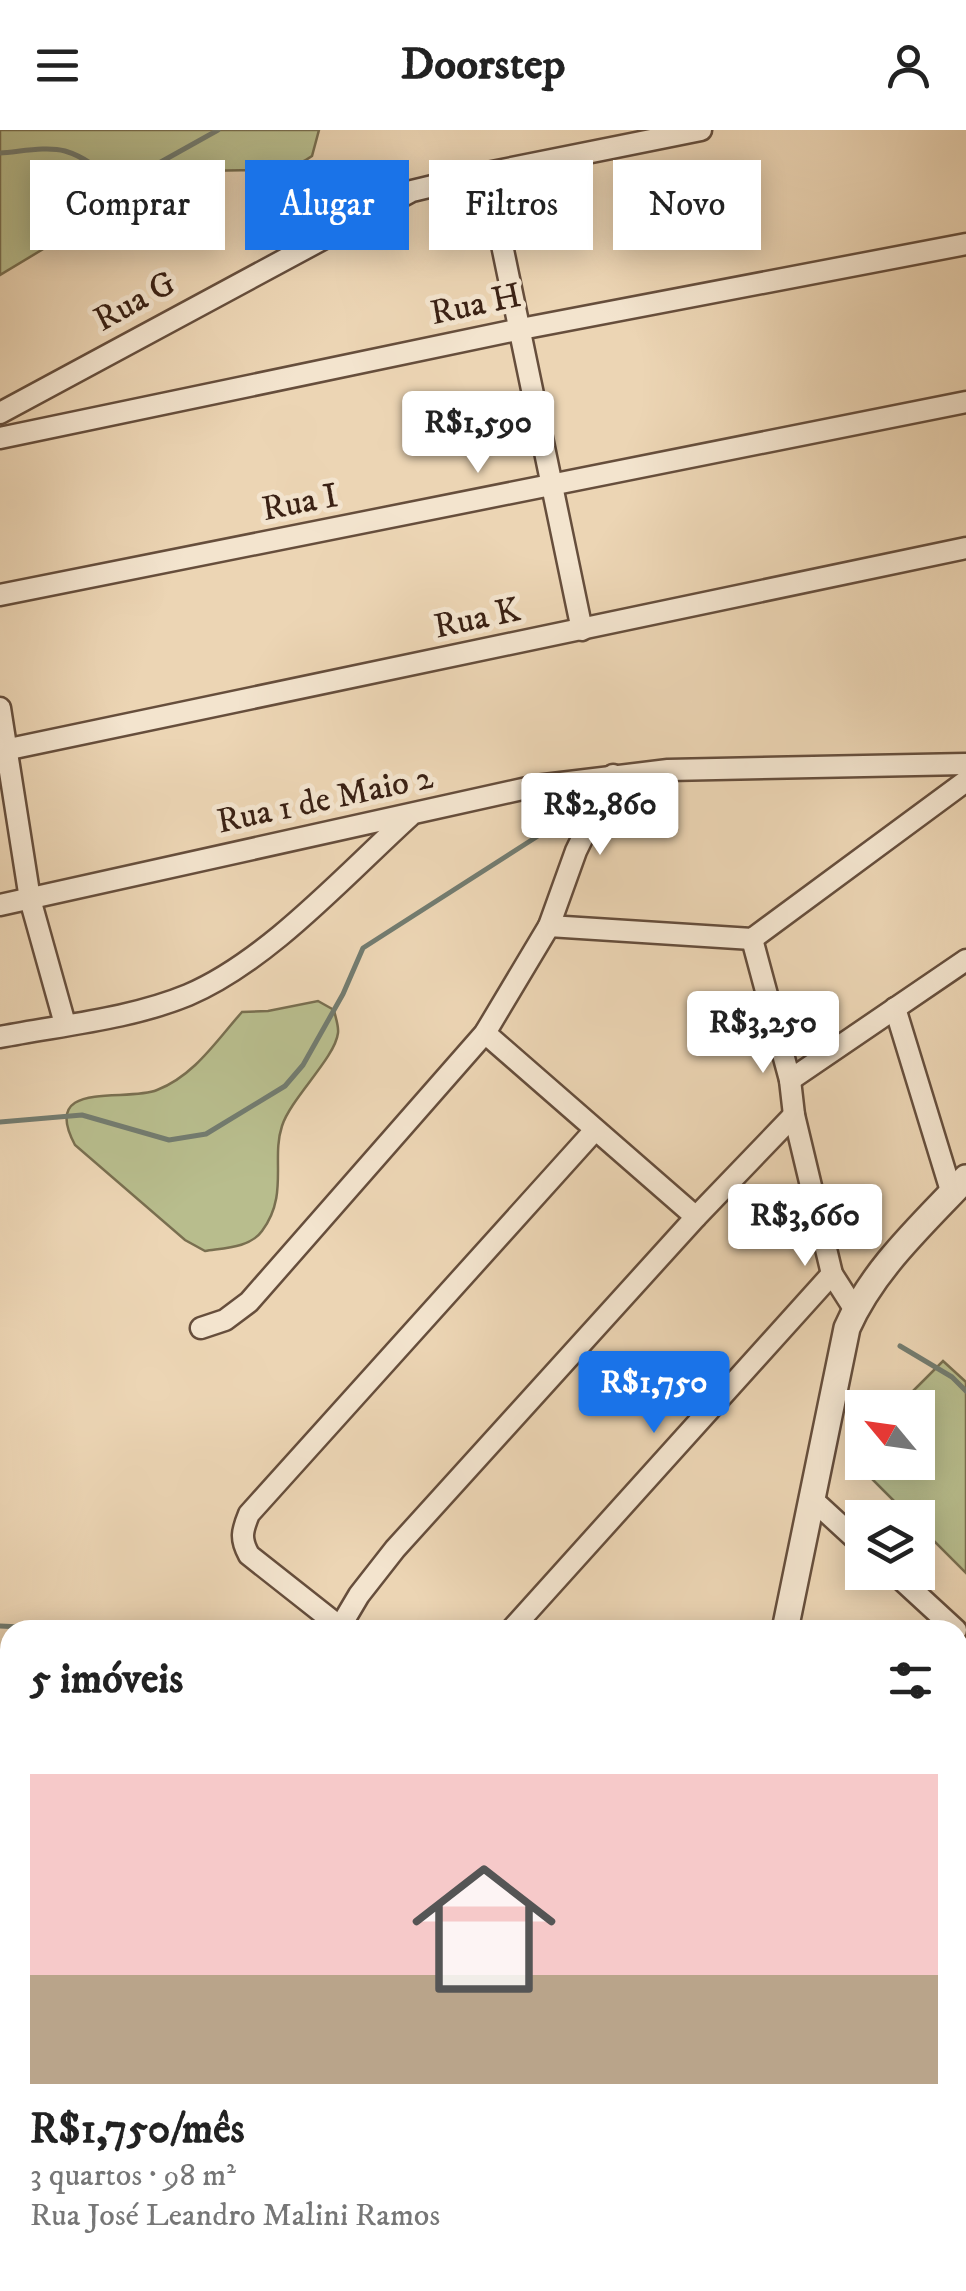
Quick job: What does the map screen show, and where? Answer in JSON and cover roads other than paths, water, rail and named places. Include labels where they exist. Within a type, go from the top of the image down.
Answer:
[{"type":"street","name":"Rua G","points":[[548,160],[701,130]]},
{"type":"street","name":"Rua G","points":[[0,413],[380,206],[429,187]]},
{"type":"street","name":"Rua H","points":[[0,438],[522,329],[966,244]]},
{"type":"street","points":[[504,250],[582,630]]},
{"type":"street","name":"Rua I","points":[[0,595],[966,402]]},
{"type":"street","name":"Rua K","points":[[4,751],[966,548]]},
{"type":"street","points":[[0,708],[30,898],[65,1024]]},
{"type":"street","name":"Rua 1 de Maio 2","points":[[0,905],[536,786],[668,770],[966,764]]},
{"type":"street","points":[[200,1328],[226,1320],[250,1302],[485,1033],[549,926],[576,851],[612,775]]},
{"type":"street","points":[[549,926],[752,938],[966,781]]},
{"type":"street","points":[[0,1037],[147,1008],[186,996],[223,978],[268,944],[412,814]]},
{"type":"street","points":[[752,938],[790,1080],[794,1114],[832,1274],[855,1310]]},
{"type":"street","points":[[790,1080],[966,960]]},
{"type":"street","points":[[787,1620],[842,1345],[855,1310],[890,1260],[959,1186],[894,1008]]},
{"type":"street","points":[[485,1033],[696,1217]]},
{"type":"street","points":[[346,1620],[359,1595],[395,1549],[794,1114]]},
{"type":"street","points":[[332,1620],[249,1555],[242,1543],[242,1531],[249,1514],[595,1130]]},
{"type":"street","points":[[520,1620],[832,1274]]},
{"type":"street","points":[[812,1499],[845,1529]]},
{"type":"street","points":[[913,1590],[945,1620]]},
{"type":"waterway","points":[[0,153],[58,150],[114,174],[141,173],[218,130]]},
{"type":"waterway","points":[[0,1122],[82,1115],[169,1140],[206,1134],[285,1086],[303,1065],[343,994],[363,948],[591,802]]},
{"type":"waterway","points":[[900,1346],[952,1377],[966,1391]]}]
